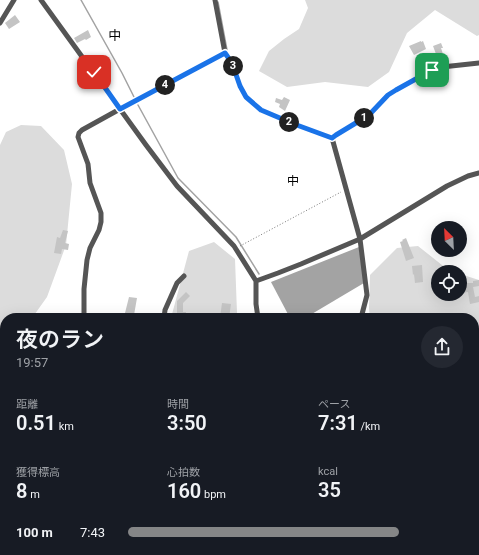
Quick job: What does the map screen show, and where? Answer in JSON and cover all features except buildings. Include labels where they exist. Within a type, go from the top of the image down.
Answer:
[{"type":"street","points":[[0,23],[14,0]]},
{"type":"street","points":[[41,0],[177,186],[234,246],[256,281],[257,313]]},
{"type":"street","points":[[215,0],[225,53],[232,63],[240,86],[246,97],[261,110],[332,138]]},
{"type":"street","points":[[332,138],[369,115],[388,95],[432,70],[442,67],[479,63]]},
{"type":"street","points":[[84,313],[84,290],[87,260],[90,248],[99,230],[101,213],[90,183],[88,164],[78,137],[82,130],[120,109]]},
{"type":"street","points":[[332,138],[360,239],[367,295],[362,313]]},
{"type":"street","points":[[256,281],[308,262],[360,239],[447,186],[468,176],[479,173]]},
{"type":"street","points":[[165,313],[177,283],[184,276]]},
{"type":"path","points":[[120,109],[225,53]]},
{"type":"path","points":[[239,247],[347,190]]},
{"type":"shaded area","points":[[305,0],[479,0],[479,35],[477,36],[435,10],[407,33],[389,72],[368,87],[325,82],[287,87],[259,71],[269,51],[299,29],[308,8]]},
{"type":"shaded area","points":[[21,125],[41,126],[64,150],[72,184],[66,245],[47,297],[36,313],[0,313],[0,145],[6,132]]},
{"type":"shaded area","points":[[214,242],[235,259],[237,313],[172,313],[189,251]]},
{"type":"shaded area","points":[[418,246],[442,265],[431,265],[431,301],[467,301],[467,276],[479,280],[479,313],[370,313],[370,275],[397,248]]},
{"type":"shaded area","points":[[359,247],[364,283],[313,313],[287,313],[271,282]]},
{"type":"waterway","points":[[81,0],[134,97]]},
{"type":"waterway","points":[[218,2],[227,50]]},
{"type":"waterway","points":[[138,105],[178,178],[236,237],[259,274]]},
{"type":"district","name":"中","points":[[115,35]]},
{"type":"district","name":"中","points":[[293,181]]},
{"type":"route","points":[[94,72],[120,109],[225,53],[232,63],[240,86],[246,97],[261,110],[332,138],[369,115],[388,95],[432,70]]}]
